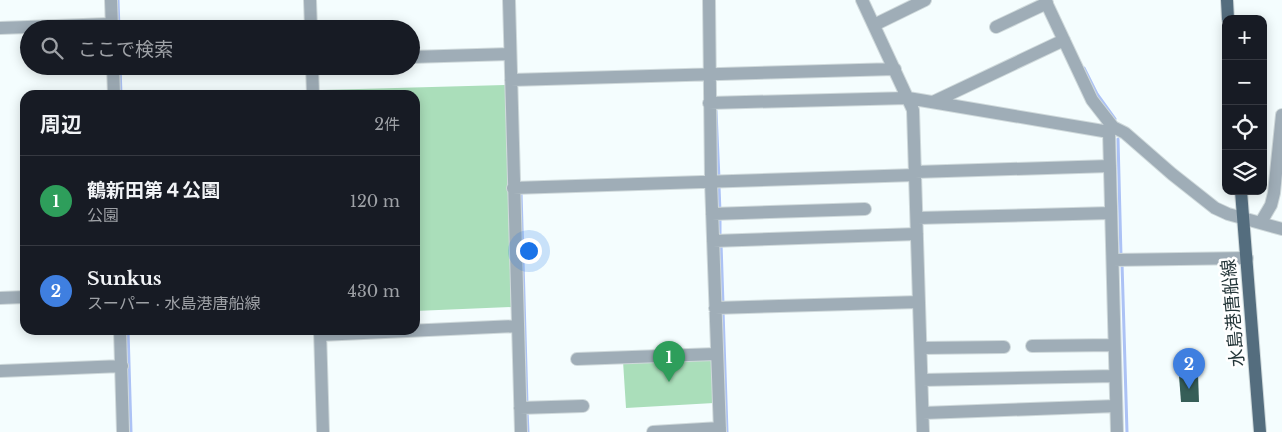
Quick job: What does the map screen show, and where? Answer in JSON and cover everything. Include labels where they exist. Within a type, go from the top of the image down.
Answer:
[{"type":"main road","points":[[1227,0],[1228,15]]},
{"type":"main road","name":"水島港唐船線","points":[[1242,195],[1260,432]]},
{"type":"street","points":[[111,0],[111,20]]},
{"type":"street","points":[[310,0],[311,20]]},
{"type":"street","points":[[508,0],[510,54],[515,80],[518,188],[517,326],[525,408],[521,432]]},
{"type":"street","points":[[653,432],[720,430],[716,354],[720,308],[709,0]]},
{"type":"street","points":[[862,0],[913,110],[923,432]]},
{"type":"street","points":[[874,25],[925,0]]},
{"type":"street","points":[[996,27],[1046,2],[1092,100],[1111,129],[1111,213],[1118,260],[1114,345],[1117,432]]},
{"type":"street","points":[[0,28],[20,28]]},
{"type":"street","points":[[933,102],[1064,40]]},
{"type":"street","points":[[420,57],[510,54]]},
{"type":"street","points":[[515,80],[895,69]]},
{"type":"street","points":[[113,75],[114,90]]},
{"type":"street","points":[[312,75],[313,90]]},
{"type":"street","points":[[714,103],[908,98],[1126,132],[1200,197],[1222,211],[1282,229]]},
{"type":"street","points":[[1260,222],[1271,205],[1274,193],[1282,115]]},
{"type":"street","points":[[518,188],[1110,166]]},
{"type":"street","points":[[717,214],[865,209]]},
{"type":"street","points":[[917,218],[1111,213]]},
{"type":"street","points":[[718,241],[917,234]]},
{"type":"street","points":[[1118,260],[1247,258]]},
{"type":"street","points":[[0,298],[20,297]]},
{"type":"street","points":[[720,308],[919,302]]},
{"type":"street","points":[[420,330],[517,326]]},
{"type":"street","points":[[120,335],[123,432]]},
{"type":"street","points":[[323,335],[323,432]]},
{"type":"street","points":[[1032,346],[1114,345]]},
{"type":"street","points":[[921,348],[1004,347]]},
{"type":"street","points":[[577,359],[716,354]]},
{"type":"street","points":[[0,371],[122,366]]},
{"type":"street","points":[[922,380],[1115,376]]},
{"type":"street","points":[[525,408],[583,406]]},
{"type":"street","points":[[923,413],[1116,406]]},
{"type":"green space","points":[[505,85],[511,307],[420,311],[420,90],[322,90]]},
{"type":"green space","points":[[709,357],[712,361],[714,403],[626,408],[623,361]]},
{"type":"building","points":[[1198,374],[1199,402],[1181,402],[1179,376]]},
{"type":"waterway","points":[[118,0],[119,20]]},
{"type":"waterway","points":[[1084,68],[1097,94],[1115,119]]},
{"type":"waterway","points":[[120,75],[121,90]]},
{"type":"waterway","points":[[716,111],[719,179]]},
{"type":"waterway","points":[[1118,139],[1121,256]]},
{"type":"waterway","points":[[719,186],[720,212]]},
{"type":"waterway","points":[[521,191],[527,404]]},
{"type":"waterway","points":[[720,218],[720,237]]},
{"type":"waterway","points":[[721,243],[723,304]]},
{"type":"waterway","points":[[1122,263],[1127,432]]},
{"type":"waterway","points":[[723,310],[727,432]]},
{"type":"waterway","points":[[128,335],[131,432]]},
{"type":"waterway","points":[[527,410],[528,432]]},
{"type":"place","name":"鶴新田第４公園","points":[[669,382]]},
{"type":"place","name":"Sunkus","points":[[1189,389]]}]
